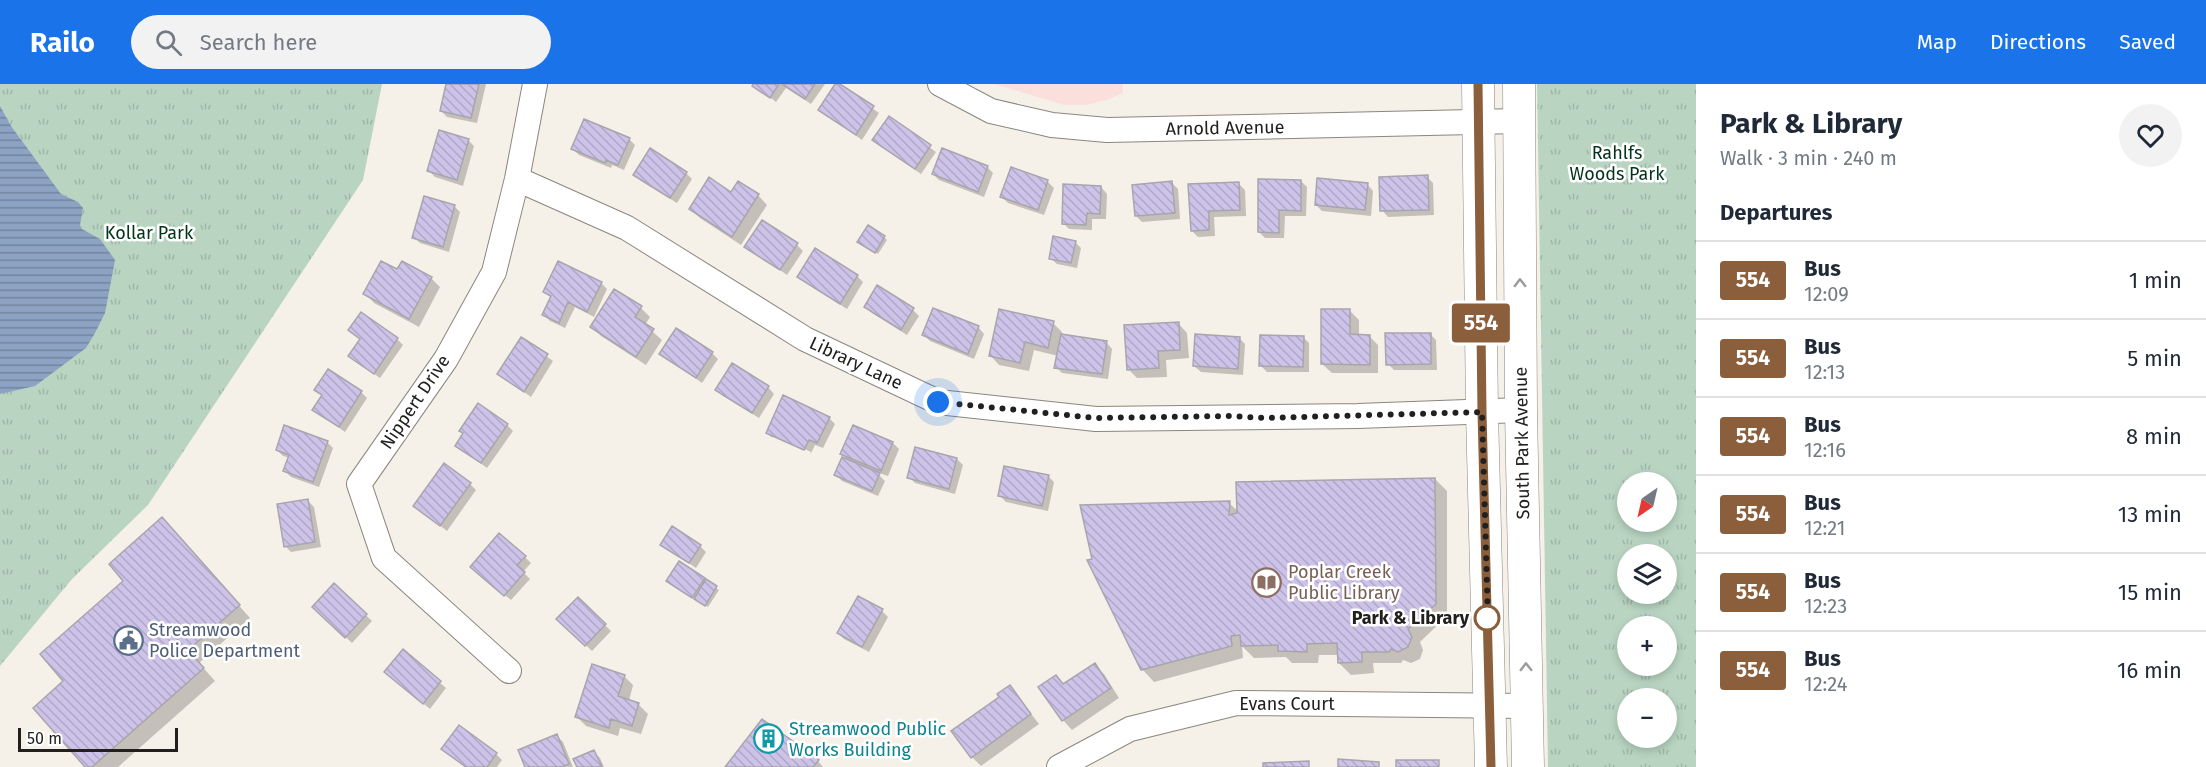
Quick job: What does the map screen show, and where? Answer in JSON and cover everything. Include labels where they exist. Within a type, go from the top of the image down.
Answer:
[{"type":"street","name":"Nippert Drive","points":[[509,671],[384,558],[359,484],[446,359],[494,272],[517,179],[536,84]]},
{"type":"street","name":"Arnold Avenue","points":[[940,84],[992,111],[1052,125],[1107,130],[1518,121]]},
{"type":"street","points":[[1478,84],[1482,412],[1491,767]]},
{"type":"street","name":"South Park Avenue","points":[[1519,84],[1521,410],[1528,767]]},
{"type":"street","name":"Library Lane","points":[[517,179],[627,228],[805,339],[938,402],[1096,418],[1228,416],[1265,418],[1521,410]]},
{"type":"street","name":"Evans Court","points":[[1059,767],[1130,729],[1236,703],[1527,706]]},
{"type":"shaded area","points":[[994,84],[1123,84],[1123,93],[1086,105],[1064,105]]},
{"type":"green space","name":"Kollar Park","points":[[0,84],[382,84],[363,180],[148,505],[72,579],[0,666]]},
{"type":"green space","name":"Rahlfs Woods Park","points":[[1537,84],[1696,84],[1696,767],[1548,767]]},
{"type":"water","points":[[0,106],[11,126],[61,194],[78,202],[83,208],[80,225],[82,229],[100,239],[115,260],[105,313],[86,348],[35,386],[0,394]]},
{"type":"building","points":[[446,84],[479,84],[471,118],[440,111]]},
{"type":"building","points":[[753,84],[779,84],[770,98],[752,86]]},
{"type":"building","points":[[782,84],[815,84],[805,99]]},
{"type":"building","points":[[835,84],[840,84],[874,106],[856,135],[818,110]]},
{"type":"building","points":[[889,116],[931,145],[915,169],[872,140]]},
{"type":"building","points":[[584,119],[630,138],[618,165],[606,160],[605,163],[571,149]]},
{"type":"building","points":[[439,130],[469,139],[457,180],[427,171]]},
{"type":"building","points":[[650,148],[687,172],[670,198],[633,175]]},
{"type":"building","points":[[942,148],[988,166],[978,192],[932,174]]},
{"type":"building","points":[[1011,167],[1048,180],[1038,210],[1000,197]]},
{"type":"building","points":[[1428,175],[1429,210],[1380,211],[1379,177]]},
{"type":"building","points":[[709,177],[731,192],[738,181],[759,194],[732,237],[689,209]]},
{"type":"building","points":[[1317,178],[1368,183],[1365,210],[1315,205]]},
{"type":"building","points":[[1258,179],[1301,180],[1301,211],[1279,210],[1279,233],[1258,232]]},
{"type":"building","points":[[1172,181],[1175,213],[1135,216],[1132,185]]},
{"type":"building","points":[[1239,182],[1240,210],[1209,211],[1209,230],[1191,231],[1188,184]]},
{"type":"building","points":[[1063,184],[1101,186],[1100,214],[1087,213],[1086,225],[1062,224]]},
{"type":"building","points":[[424,196],[455,205],[443,247],[412,238]]},
{"type":"building","points":[[762,220],[798,243],[780,270],[744,247]]},
{"type":"building","points":[[868,225],[885,236],[875,253],[857,242]]},
{"type":"building","points":[[1053,236],[1076,241],[1071,263],[1049,259]]},
{"type":"building","points":[[815,248],[858,275],[840,304],[797,277]]},
{"type":"building","points":[[381,261],[397,269],[402,261],[432,277],[409,319],[363,294]]},
{"type":"building","points":[[558,261],[602,282],[587,312],[568,302],[559,323],[542,315],[551,296],[543,292]]},
{"type":"building","points":[[877,285],[914,308],[901,330],[864,307]]},
{"type":"building","points":[[614,289],[642,306],[635,317],[654,329],[636,357],[590,327]]},
{"type":"building","points":[[933,308],[979,326],[968,354],[922,335]]},
{"type":"building","points":[[999,309],[1054,321],[1048,348],[1025,342],[1020,363],[989,356]]},
{"type":"building","points":[[1321,309],[1350,309],[1350,334],[1370,335],[1370,365],[1321,364]]},
{"type":"building","points":[[361,312],[398,338],[374,374],[348,356],[360,339],[348,330]]},
{"type":"building","points":[[1179,322],[1180,350],[1158,351],[1159,368],[1127,370],[1124,325]]},
{"type":"building","points":[[676,328],[713,352],[696,378],[659,354]]},
{"type":"building","points":[[1385,333],[1431,333],[1431,364],[1386,365]]},
{"type":"building","points":[[1061,334],[1107,341],[1102,374],[1054,368]]},
{"type":"building","points":[[1195,334],[1240,337],[1238,369],[1193,366]]},
{"type":"building","points":[[1260,335],[1304,336],[1303,367],[1259,366]]},
{"type":"building","points":[[521,337],[548,354],[524,392],[497,374]]},
{"type":"building","points":[[732,363],[769,386],[752,413],[715,390]]},
{"type":"building","points":[[328,369],[362,391],[339,427],[312,410],[322,395],[314,390]]},
{"type":"building","points":[[783,395],[830,417],[817,443],[809,440],[804,450],[766,433]]},
{"type":"building","points":[[478,403],[508,424],[481,463],[455,446],[463,433],[459,431]]},
{"type":"building","points":[[284,425],[328,441],[313,482],[283,471],[289,455],[276,450]]},
{"type":"building","points":[[853,425],[893,442],[881,471],[840,454]]},
{"type":"building","points":[[915,447],[957,458],[949,489],[907,478]]},
{"type":"building","points":[[842,457],[880,473],[872,491],[834,475]]},
{"type":"building","points":[[444,463],[471,483],[440,526],[413,506]]},
{"type":"building","points":[[1004,466],[1049,475],[1042,506],[998,496]]},
{"type":"building","name":"Poplar Creek Public Library","points":[[1435,478],[1436,604],[1408,629],[1412,637],[1408,647],[1398,652],[1391,649],[1389,652],[1362,652],[1362,662],[1338,663],[1337,643],[1307,644],[1307,652],[1278,651],[1278,645],[1241,646],[1240,635],[1231,636],[1232,646],[1141,670],[1087,560],[1092,559],[1080,505],[1230,501],[1229,515],[1237,513],[1236,482]]},
{"type":"building","points":[[308,499],[315,542],[284,547],[277,504]]},
{"type":"building","name":"Streamwood Police Department","points":[[162,517],[240,605],[188,650],[204,668],[92,767],[85,767],[33,708],[63,681],[40,654],[123,581],[109,564]]},
{"type":"building","points":[[672,526],[701,545],[689,563],[660,545]]},
{"type":"building","points":[[499,533],[526,556],[517,565],[525,572],[504,596],[470,567]]},
{"type":"building","points":[[679,561],[705,578],[692,598],[666,581]]},
{"type":"building","points":[[706,579],[717,586],[705,606],[694,599]]},
{"type":"building","points":[[334,583],[367,614],[345,638],[312,607]]},
{"type":"building","points":[[858,596],[883,609],[862,647],[837,633]]},
{"type":"building","points":[[578,597],[606,624],[585,646],[556,619]]},
{"type":"building","points":[[403,649],[441,681],[423,704],[384,672]]},
{"type":"building","points":[[1095,663],[1111,688],[1062,721],[1038,687],[1056,675],[1063,684]]},
{"type":"building","points":[[592,664],[625,675],[618,696],[639,703],[632,726],[611,719],[609,728],[575,717]]},
{"type":"building","points":[[1010,685],[1031,714],[971,758],[951,731],[999,697],[997,694]]},
{"type":"building","name":"Streamwood Public Works Building","points":[[762,719],[819,760],[813,767],[725,767]]},
{"type":"building","points":[[459,725],[497,753],[487,767],[466,767],[441,749]]},
{"type":"building","points":[[557,734],[569,764],[561,767],[525,767],[518,750]]},
{"type":"building","points":[[594,750],[602,767],[577,767],[573,759]]},
{"type":"building","points":[[1338,759],[1379,762],[1379,767],[1338,767]]},
{"type":"building","points":[[1396,760],[1439,760],[1439,767],[1396,767]]},
{"type":"building","points":[[1309,761],[1309,767],[1263,767],[1263,763]]},
{"type":"bus line","name":"554","points":[[1478,84],[1482,412],[1491,767]]},
{"type":"place","name":"Poplar Creek Public Library","points":[[1267,582]]},
{"type":"place","name":"Park & Library","points":[[1487,618]]},
{"type":"place","name":"Streamwood Police Department","points":[[128,640]]},
{"type":"place","name":"Streamwood Public Works Building","points":[[768,739]]},
{"type":"route","points":[[938,402],[1096,418],[1228,416],[1265,418],[1482,412],[1488,621],[1487,618]]}]
